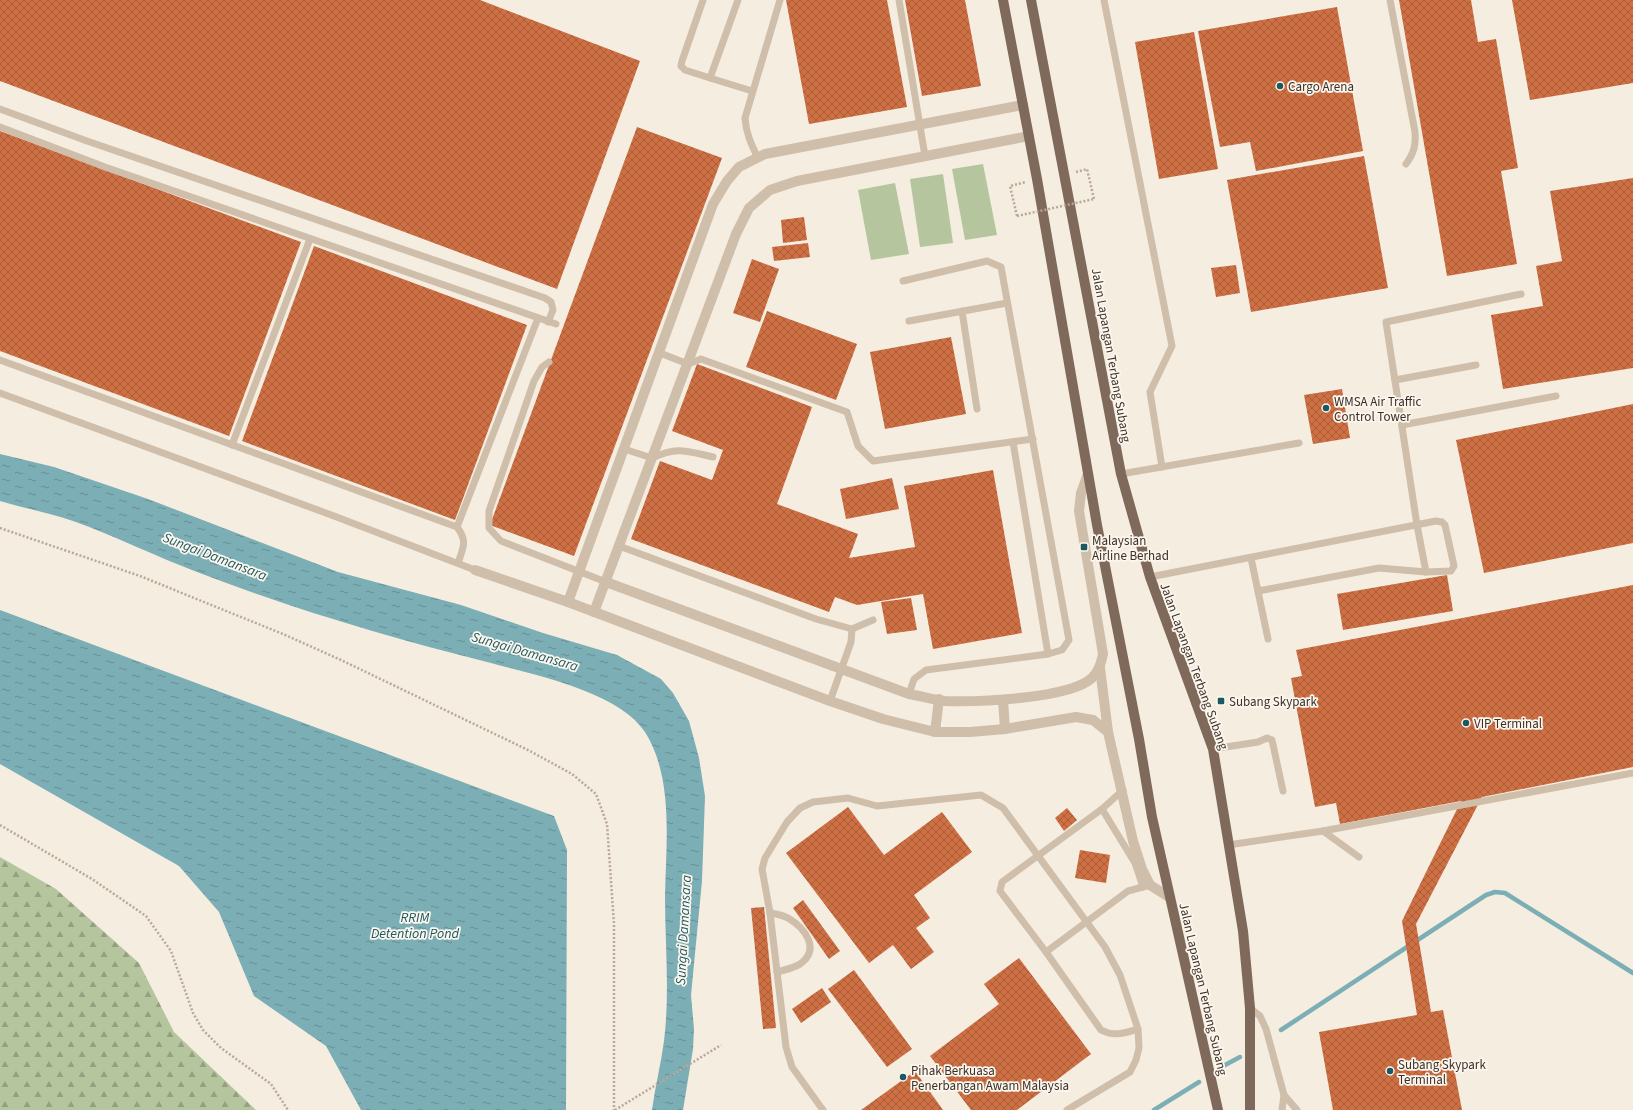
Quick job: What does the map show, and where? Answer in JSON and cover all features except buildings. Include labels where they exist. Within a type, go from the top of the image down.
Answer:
[{"type":"main road","name":"Jalan Lapangan Terbang Subang","points":[[1003,0],[1029,136],[1088,474],[1139,739],[1152,817],[1218,1110]]},
{"type":"main road","name":"Jalan Lapangan Terbang Subang","points":[[1031,0],[1121,474],[1150,577],[1212,749],[1243,931],[1250,1008],[1250,1110]]},
{"type":"street","points":[[568,602],[660,353],[713,204],[727,181],[739,167],[765,154],[1023,105]]},
{"type":"street","points":[[594,612],[736,234],[749,208],[770,190],[797,181],[1029,136]]},
{"type":"street","points":[[1088,474],[1081,493],[1078,512],[1103,654],[1100,668],[1108,732],[1123,790],[1133,840],[1146,886],[1169,897]]},
{"type":"street","points":[[475,570],[568,602],[830,701],[883,719],[935,732],[970,732],[1076,717],[1093,720],[1108,732]]},
{"type":"street","points":[[606,582],[909,694],[939,699],[1003,700],[1066,690],[1078,686],[1091,678],[1100,668]]},
{"type":"street","points":[[935,732],[939,699]]},
{"type":"street","points":[[1003,700],[1005,728]]},
{"type":"lane","points":[[703,0],[682,60],[682,66],[685,70],[752,91]]},
{"type":"lane","points":[[710,78],[738,0]]},
{"type":"lane","points":[[758,158],[746,129],[745,118],[780,0]]},
{"type":"lane","points":[[899,0],[925,156]]},
{"type":"lane","points":[[1104,0],[1172,346],[1150,392],[1162,467]]},
{"type":"lane","points":[[1390,0],[1415,132],[1416,144],[1413,154],[1406,164]]},
{"type":"lane","points":[[0,109],[87,141],[545,298],[551,302],[553,310],[548,322]]},
{"type":"lane","points":[[0,127],[105,166],[556,324]]},
{"type":"lane","points":[[232,445],[310,238]]},
{"type":"lane","points":[[903,281],[987,261],[1001,267],[1069,640],[1062,650],[1048,654],[926,670],[914,679],[909,694]]},
{"type":"lane","points":[[1426,572],[1417,525],[1386,322],[1522,294]]},
{"type":"lane","points":[[909,321],[1007,302]]},
{"type":"lane","points":[[962,311],[977,409]]},
{"type":"lane","points":[[457,527],[538,318]]},
{"type":"lane","points":[[660,353],[688,364],[701,359],[847,412],[858,446],[873,461],[1033,439]]},
{"type":"lane","points":[[0,360],[457,527],[464,535],[464,544],[458,563]]},
{"type":"lane","points":[[549,362],[542,367],[534,381],[489,511],[488,528],[501,541],[606,582]]},
{"type":"lane","points":[[1395,380],[1476,365]]},
{"type":"lane","points":[[0,392],[475,570]]},
{"type":"lane","points":[[1402,425],[1556,396]]},
{"type":"lane","points":[[1013,442],[1048,654]]},
{"type":"lane","points":[[1121,474],[1299,442]]},
{"type":"lane","points":[[624,449],[652,458],[679,449],[713,457]]},
{"type":"lane","points":[[1150,577],[1417,525],[1436,522],[1442,522],[1445,525],[1454,566],[1454,569],[1451,571],[1426,572],[1379,568],[1258,591]]},
{"type":"lane","points":[[619,546],[816,619],[852,628],[873,620]]},
{"type":"lane","points":[[1251,558],[1268,639]]},
{"type":"lane","points":[[830,701],[851,642],[852,628]]},
{"type":"lane","points":[[1212,749],[1258,742],[1267,738],[1272,740],[1283,792]]},
{"type":"lane","points":[[1228,844],[1323,831],[1633,774]]},
{"type":"lane","points":[[1123,790],[1102,809],[1002,882],[1000,891],[1046,952],[1101,1030],[1108,1034],[1118,1035],[1138,1029]]},
{"type":"lane","points":[[823,1110],[792,1067],[786,1047],[770,913],[762,869],[765,858],[787,822],[800,808],[813,802],[848,798],[877,806],[981,795],[1003,808],[1104,947],[1120,975],[1138,1029],[1138,1054],[1130,1072],[1067,1110]]},
{"type":"lane","points":[[1046,952],[1128,891],[1146,886],[1135,863],[1102,809]]},
{"type":"lane","points":[[1323,831],[1359,857]]},
{"type":"lane","points":[[770,913],[787,917],[793,922],[808,937],[811,949],[808,957],[800,964],[777,972]]},
{"type":"lane","points":[[1250,1008],[1260,1016],[1266,1029],[1284,1095],[1285,1110]]},
{"type":"lane","points":[[1282,1110],[1284,1095]]},
{"type":"lane","points":[[1284,1095],[1293,1110]]},
{"type":"lane","points":[[1284,1095],[1297,1110]]},
{"type":"path","points":[[1010,186],[1016,216],[1094,199],[1087,169]]},
{"type":"path","points":[[0,528],[140,576],[341,660],[528,750],[572,774],[596,794],[607,824],[614,924],[615,1110]]},
{"type":"path","points":[[0,825],[92,879],[146,916],[171,951],[193,1013],[203,1030],[221,1048],[271,1084],[288,1110]]},
{"type":"path","points":[[615,1110],[721,1045]]},
{"type":"green space","points":[[983,164],[997,235],[965,240],[952,169]]},
{"type":"green space","points":[[943,174],[953,243],[920,247],[910,179]]},
{"type":"green space","points":[[895,183],[909,254],[871,260],[858,190]]},
{"type":"green space","points":[[0,857],[56,889],[139,963],[174,1032],[256,1110],[0,1110]]},
{"type":"water","name":"Sungai Damansara","points":[[0,454],[54,467],[148,499],[338,572],[461,605],[543,633],[617,655],[661,679],[673,693],[689,721],[699,758],[705,796],[702,881],[691,995],[694,1029],[693,1049],[683,1110],[652,1110],[664,1041],[667,1005],[665,896],[667,833],[666,812],[664,790],[654,750],[645,732],[633,718],[616,706],[575,687],[530,673],[379,633],[306,610],[233,586],[73,521],[0,501]]},
{"type":"water","name":"RRIM Detention Pond","points":[[0,610],[554,816],[567,850],[566,1110],[361,1110],[326,1046],[254,996],[219,912],[179,866],[0,764]]},
{"type":"waterway","points":[[1281,1030],[1486,895],[1495,892],[1505,893],[1633,973]]},
{"type":"waterway","points":[[1225,1065],[1240,1057]]},
{"type":"waterway","points":[[1154,1110],[1199,1082]]},
{"type":"place","name":"Cargo Arena","points":[[1280,86]]},
{"type":"place","name":"WMSA Air Traffic Control Tower","points":[[1326,408]]},
{"type":"place","name":"Malaysian Airline Berhad","points":[[1084,547]]},
{"type":"place","name":"Subang Skypark","points":[[1221,701]]},
{"type":"place","name":"VIP Terminal","points":[[1466,723]]},
{"type":"place","name":"Subang Skypark Terminal","points":[[1390,1071]]},
{"type":"place","name":"Pihak Berkuasa Penerbangan Awam Malaysia","points":[[903,1077]]}]
